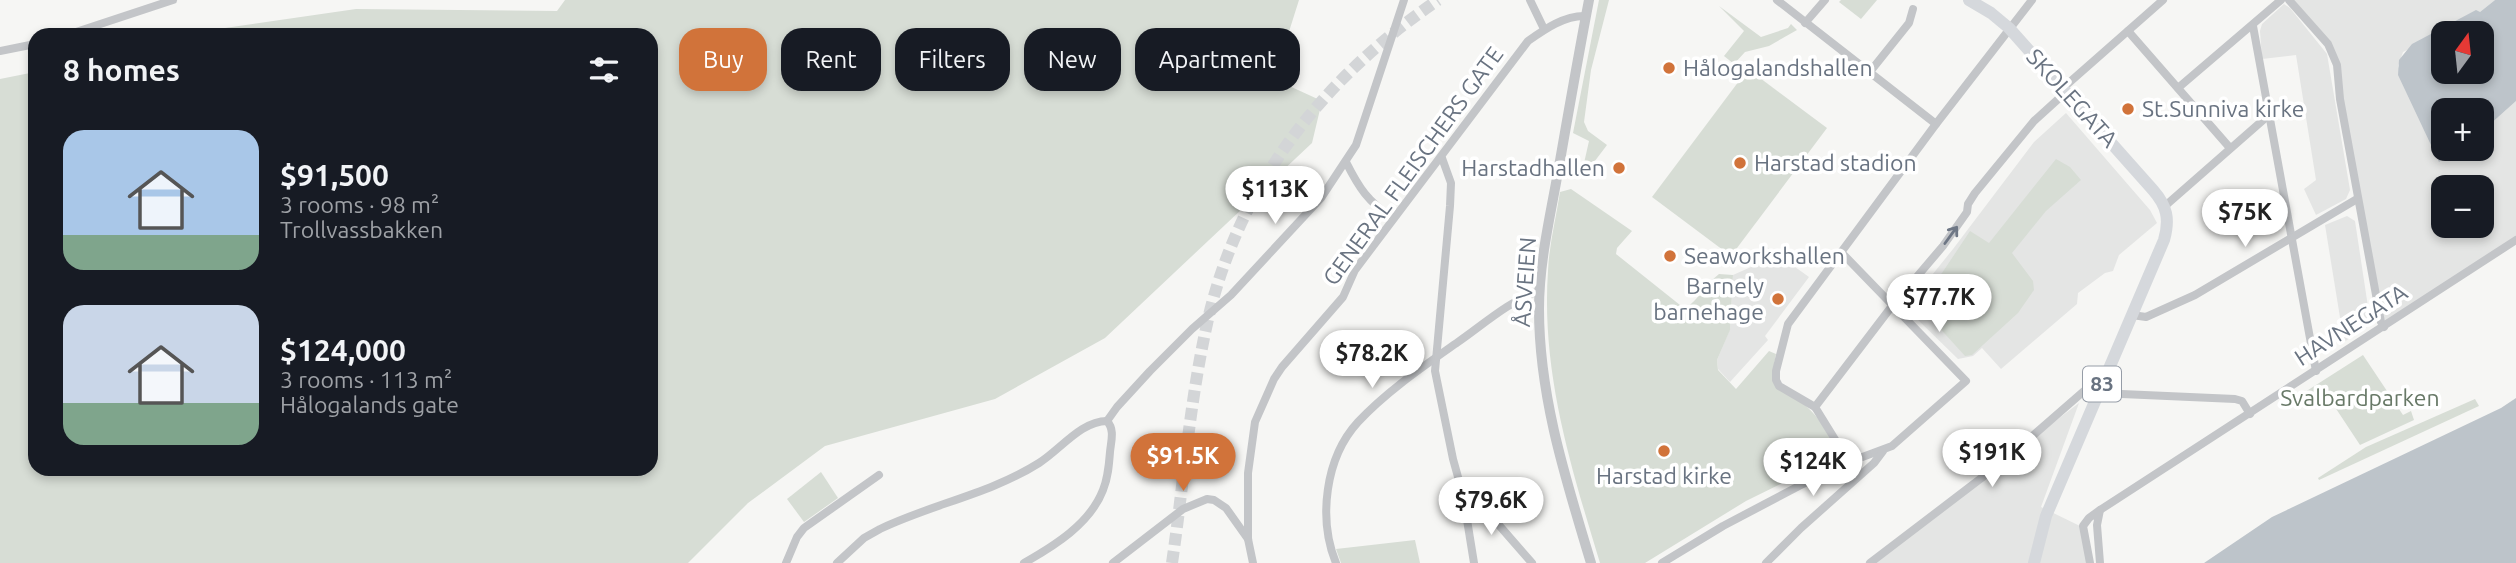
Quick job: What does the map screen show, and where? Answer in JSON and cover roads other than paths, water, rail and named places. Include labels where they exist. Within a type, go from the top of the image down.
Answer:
[{"type":"highway","name":"SKOLEGATA","points":[[1969,0],[2009,28],[2165,206]]},
{"type":"highway","name":"83","points":[[2034,563],[2046,516],[2164,240],[2168,226],[2165,206]]},
{"type":"street","points":[[88,28],[173,0]]},
{"type":"street","points":[[837,563],[864,538],[880,529],[1000,483],[1039,463],[1090,425],[1107,421],[1116,407],[1150,371],[1231,295],[1313,207],[1346,162],[1356,145],[1404,0]]},
{"type":"street","points":[[1530,0],[1544,29]]},
{"type":"street","name":"ÅSVEIEN","points":[[1589,0],[1548,224],[1539,291],[1541,346],[1548,405],[1591,563]]},
{"type":"street","points":[[1777,0],[1936,124]]},
{"type":"street","points":[[1805,23],[1825,0]]},
{"type":"street","points":[[1849,462],[1815,407],[1779,386],[1776,371],[1788,324],[2032,0]]},
{"type":"street","points":[[2178,88],[2281,0]]},
{"type":"street","points":[[2289,0],[2328,44],[2334,58],[2357,199],[2384,327]]},
{"type":"street","points":[[1815,407],[1892,306],[1943,246],[1966,212],[1970,200],[2034,121],[2160,1]]},
{"type":"street","points":[[1869,73],[1909,23],[1913,9]]},
{"type":"street","name":"GENERAL FLEISCHERS GATE","points":[[1253,563],[1248,539],[1248,472],[1255,422],[1274,379],[1292,354],[1343,297],[1355,270],[1528,41],[1544,29],[1586,16]]},
{"type":"street","points":[[2253,26],[2264,98],[2270,114],[2316,371]]},
{"type":"street","points":[[2129,31],[2230,148]]},
{"type":"street","points":[[0,51],[28,45]]},
{"type":"street","points":[[2165,206],[2270,114]]},
{"type":"street","points":[[1441,158],[1451,183],[1435,359],[1437,381],[1463,495],[1474,563]]},
{"type":"street","points":[[1346,162],[1359,188],[1375,206],[1394,218]]},
{"type":"street","points":[[2132,315],[2146,317],[2195,295],[2357,199]]},
{"type":"street","name":"HAVNEGATA","points":[[2100,510],[2516,240]]},
{"type":"street","points":[[1662,563],[1723,526],[1849,462],[1892,446],[1966,381],[1841,252]]},
{"type":"street","points":[[1336,563],[1325,519],[1331,481],[1343,445],[1356,424],[1435,359],[1515,302],[1539,291]]},
{"type":"street","points":[[1871,563],[2005,460],[2092,386],[2100,390],[2235,399],[2242,401],[2250,414]]},
{"type":"street","points":[[1024,563],[1068,534],[1096,504],[1103,491],[1108,467],[1112,433],[1107,421]]},
{"type":"street","points":[[1766,563],[1874,463],[1882,451]]},
{"type":"street","points":[[786,563],[797,537],[804,528],[879,475]]},
{"type":"street","points":[[1463,495],[1498,524],[1532,563]]},
{"type":"street","points":[[1113,563],[1183,509],[1207,499],[1226,508],[1248,539]]},
{"type":"street","points":[[2090,563],[2083,526],[2089,517],[2100,510]]},
{"type":"street","points":[[2100,510],[2097,525],[2100,563]]},
{"type":"tunnel","points":[[1172,563],[1202,346],[1224,266],[1243,220],[1266,176],[1325,98],[1359,63],[1397,30],[1438,0]]},
{"type":"place","name":"Hålogalandshallen","points":[[1669,68]]},
{"type":"place","name":"St.Sunniva kirke","points":[[2128,109]]},
{"type":"place","name":"Harstad stadion","points":[[1740,163]]},
{"type":"place","name":"Harstadhallen","points":[[1619,168]]},
{"type":"place","name":"Seaworkshallen","points":[[1670,256]]},
{"type":"place","name":"Barnely barnehage","points":[[1778,299]]},
{"type":"place","name":"Harstad kirke","points":[[1664,451]]},
{"type":"park label","name":"Svalbardparken","points":[[2360,398]]}]
